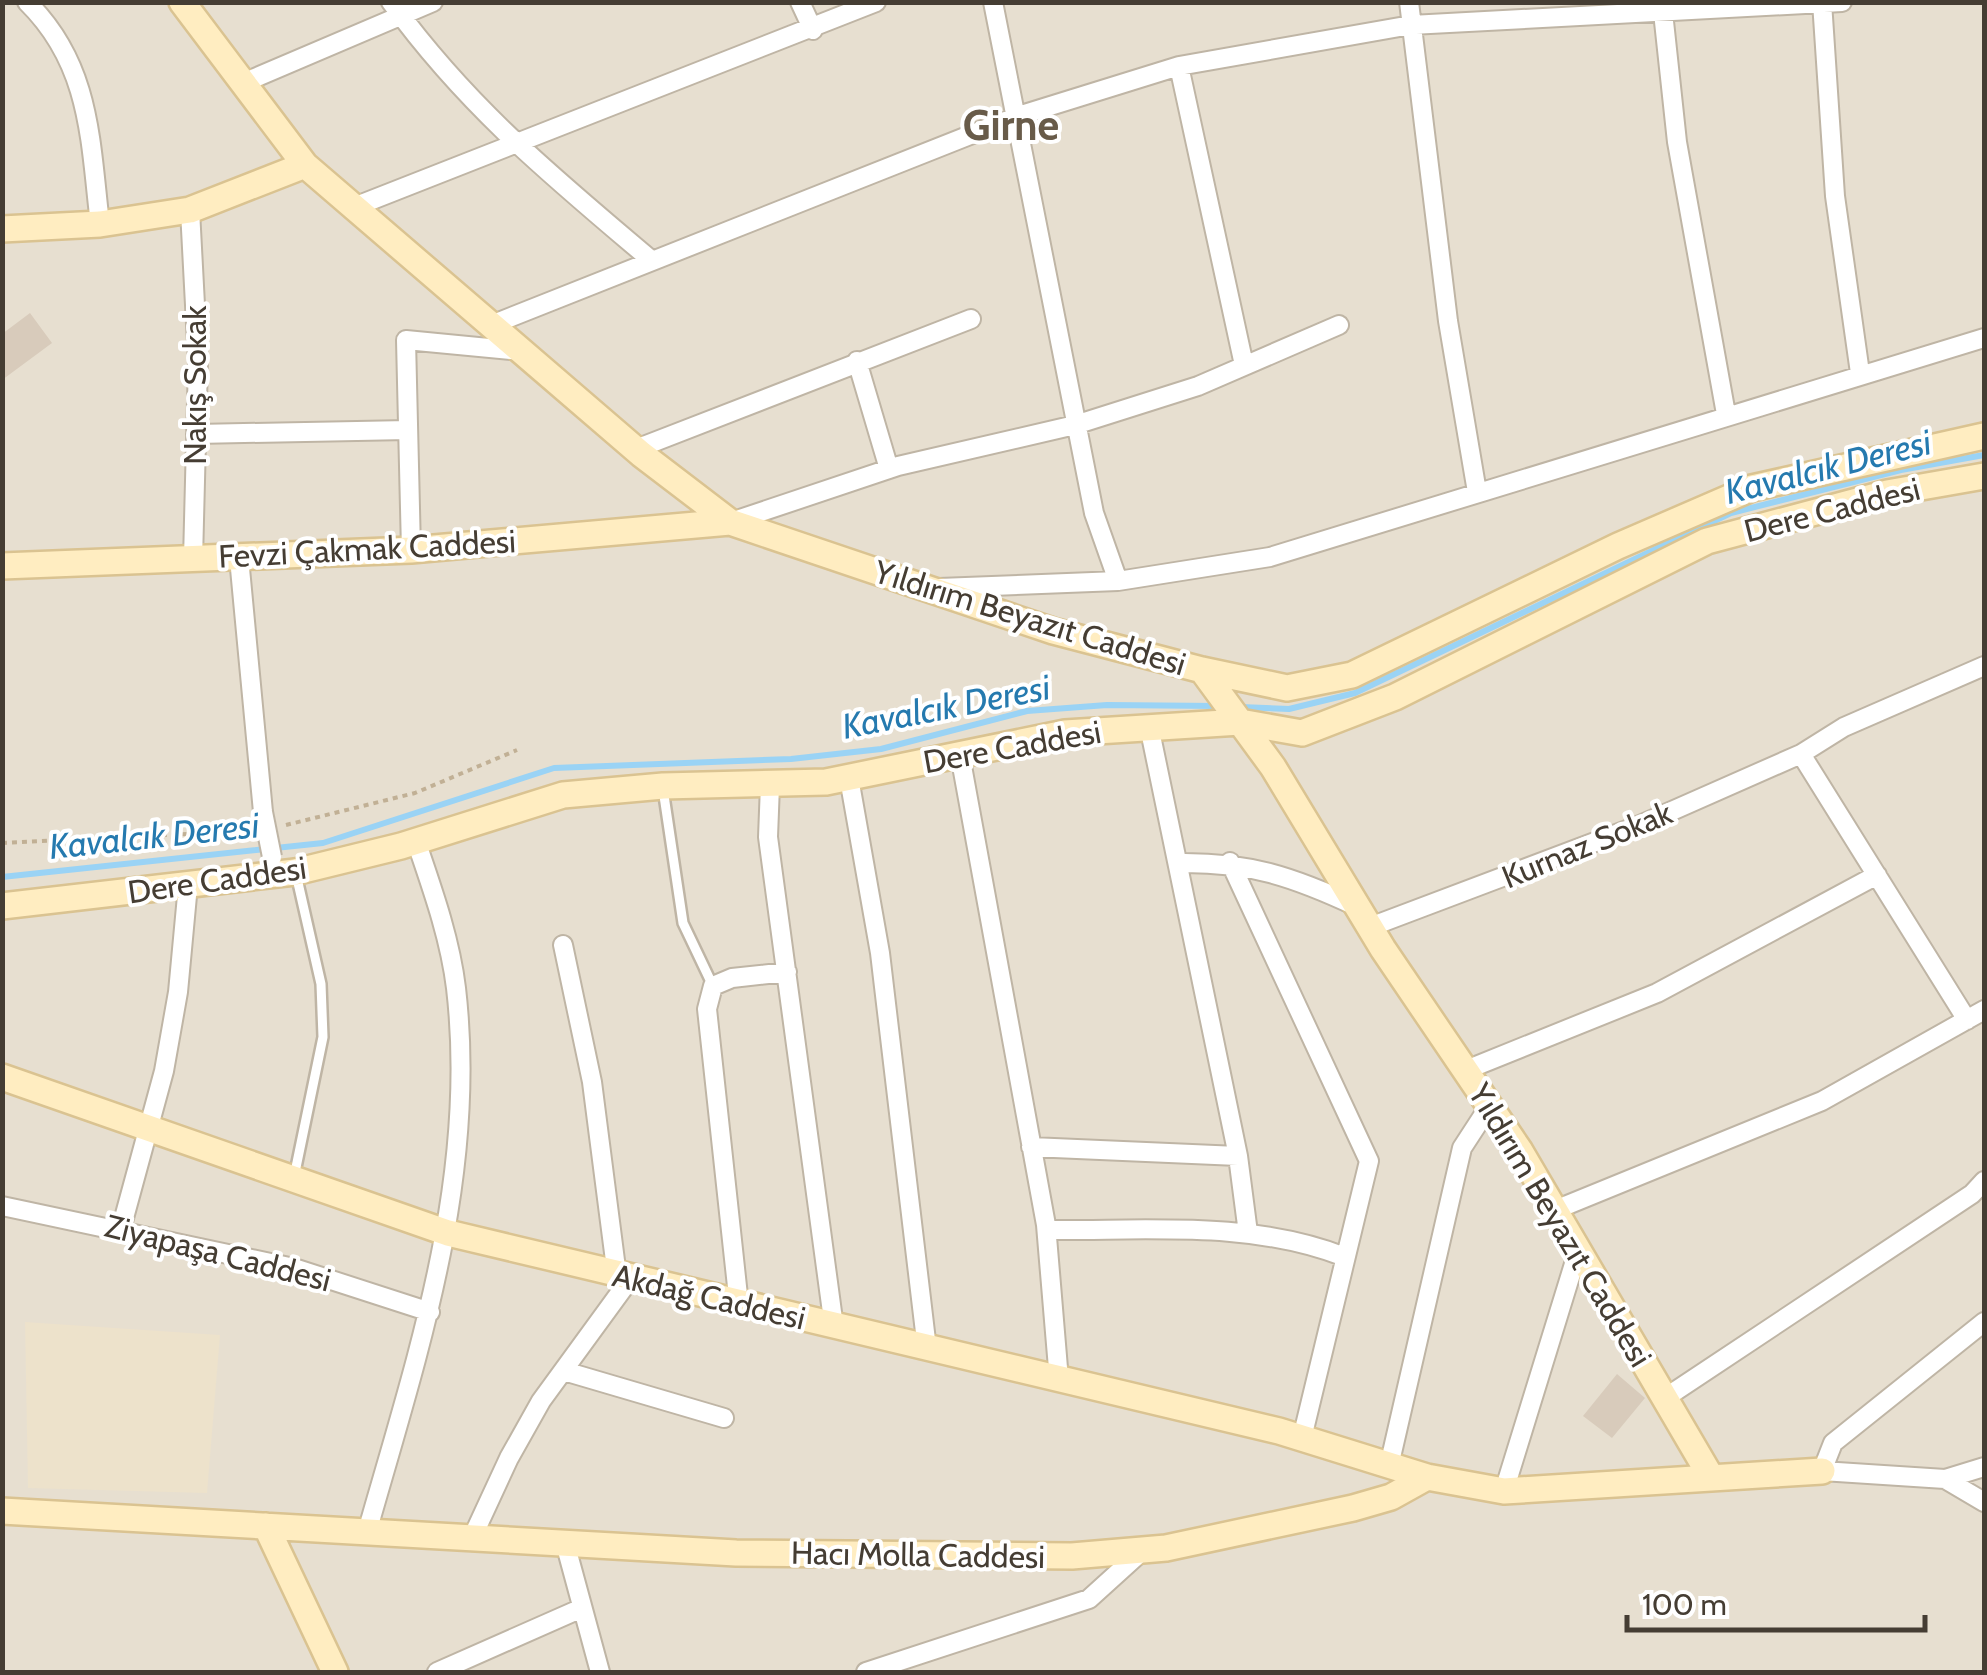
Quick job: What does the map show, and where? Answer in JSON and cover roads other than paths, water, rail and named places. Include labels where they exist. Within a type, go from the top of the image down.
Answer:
[{"type":"street","points":[[27,2],[69,54],[86,110],[100,224]]},
{"type":"street","name":"Yıldırım Beyazıt Caddesi","points":[[182,2],[305,165],[636,450],[730,522],[1096,644],[1202,670],[1272,766],[1364,917],[1490,1105],[1711,1477]]},
{"type":"street","points":[[242,83],[396,8],[433,2]]},
{"type":"street","points":[[800,2],[813,30]]},
{"type":"street","points":[[354,207],[813,30],[876,2]]},
{"type":"street","points":[[993,2],[1075,425],[1094,513],[1118,581]]},
{"type":"street","points":[[1409,2],[1448,321],[1477,492]]},
{"type":"street","points":[[491,325],[1018,116],[1179,66],[1411,24],[1661,8],[1842,2]]},
{"type":"street","points":[[1822,3],[1835,196],[1860,373]]},
{"type":"street","points":[[396,8],[438,66],[517,146],[651,260]]},
{"type":"street","points":[[1661,8],[1676,142],[1726,414]]},
{"type":"street","points":[[1179,66],[1244,365]]},
{"type":"street","points":[[2,229],[100,224],[190,210],[305,165]]},
{"type":"street","name":"Nakış Sokak","points":[[190,210],[198,362],[194,560]]},
{"type":"street","points":[[636,450],[970,319]]},
{"type":"street","points":[[730,522],[889,469],[1075,425],[1198,386],[1339,325]]},
{"type":"street","points":[[929,589],[1118,581],[1270,557],[1984,338]]},
{"type":"street","points":[[411,550],[406,340],[521,350]]},
{"type":"street","points":[[857,361],[889,469]]},
{"type":"street","points":[[196,434],[408,430]]},
{"type":"street","name":"Dere Caddesi","points":[[1202,670],[1286,688],[1352,675],[1752,488],[1984,436]]},
{"type":"street","name":"Dere Caddesi","points":[[2,906],[188,885],[280,868],[416,841],[563,795],[663,786],[770,785],[849,778],[1065,733],[1149,726],[1240,722],[1302,734],[1414,688],[1702,544],[1887,493],[1984,476]]},
{"type":"street","points":[[1693,513],[1702,544]]},
{"type":"street","name":"Fevzi Çakmak Caddesi","points":[[2,566],[411,550],[730,522]]},
{"type":"street","points":[[239,558],[263,812],[280,868]]},
{"type":"street","name":"Kurnaz Sokak","points":[[1364,917],[1640,825],[1801,754],[1844,727],[1984,666]]},
{"type":"street","points":[[1149,726],[1238,1156],[1248,1232]]},
{"type":"street","points":[[1801,754],[1967,1020]]},
{"type":"street","points":[[960,756],[1047,1230],[1059,1380]]},
{"type":"street","points":[[849,778],[880,953],[928,1349]]},
{"type":"street","points":[[770,785],[768,838],[834,1327]]},
{"type":"street","points":[[366,1532],[430,1312],[448,1233],[462,1101],[456,985],[416,841]]},
{"type":"street","points":[[1179,864],[1230,862],[1292,876],[1364,917]]},
{"type":"street","points":[[1230,862],[1370,1162],[1302,1438]]},
{"type":"street","points":[[1466,1070],[1657,993],[1877,875]]},
{"type":"street","points":[[121,1229],[148,1130],[178,992],[188,885]]},
{"type":"street","points":[[472,1538],[509,1458],[623,1277],[592,1082],[563,945]]},
{"type":"street","points":[[739,1305],[707,1008],[713,986],[732,978],[787,972]]},
{"type":"street","points":[[1555,1210],[1822,1101],[1984,1010]]},
{"type":"street","name":"Akdağ Caddesi","points":[[2,1078],[448,1233],[1302,1438],[1427,1476]]},
{"type":"street","points":[[1389,1466],[1462,1148],[1490,1105]]},
{"type":"street","points":[[1032,1147],[1238,1156]]},
{"type":"street","points":[[1665,1398],[1972,1194],[1984,1181]]},
{"type":"street","name":"Ziyapaşa Caddesi","points":[[2,1206],[294,1268],[430,1312]]},
{"type":"street","points":[[1047,1230],[1248,1232],[1299,1239],[1345,1257]]},
{"type":"street","points":[[1504,1491],[1578,1250]]},
{"type":"street","points":[[1822,1471],[1833,1444],[1984,1322]]},
{"type":"street","points":[[564,1370],[724,1418]]},
{"type":"street","points":[[1427,1476],[1504,1491],[1822,1471],[1945,1479],[1984,1467]]},
{"type":"street","name":"Hacı Molla Caddesi","points":[[2,1511],[736,1553],[1072,1556],[1142,1551],[1354,1508],[1391,1496],[1427,1476]]},
{"type":"street","points":[[1945,1479],[1984,1502]]},
{"type":"street","points":[[266,1526],[336,1672]]},
{"type":"street","points":[[565,1544],[600,1672]]},
{"type":"street","points":[[866,1672],[1090,1599],[1142,1551]]},
{"type":"street","points":[[438,1672],[582,1608]]},
{"type":"lane","points":[[663,786],[683,923],[713,986]]},
{"type":"lane","points":[[280,868],[321,984],[323,1038],[293,1180]]},
{"type":"waterway","name":"Kavalcık Deresi","points":[[1240,707],[1289,709],[1355,693],[1731,513],[1901,470],[1984,455]]},
{"type":"waterway","name":"Kavalcık Deresi","points":[[2,877],[323,843],[554,768],[791,759],[881,749],[1027,711],[1107,705],[1218,706]]},
{"type":"district","name":"Girne","points":[[1011,125]]}]
